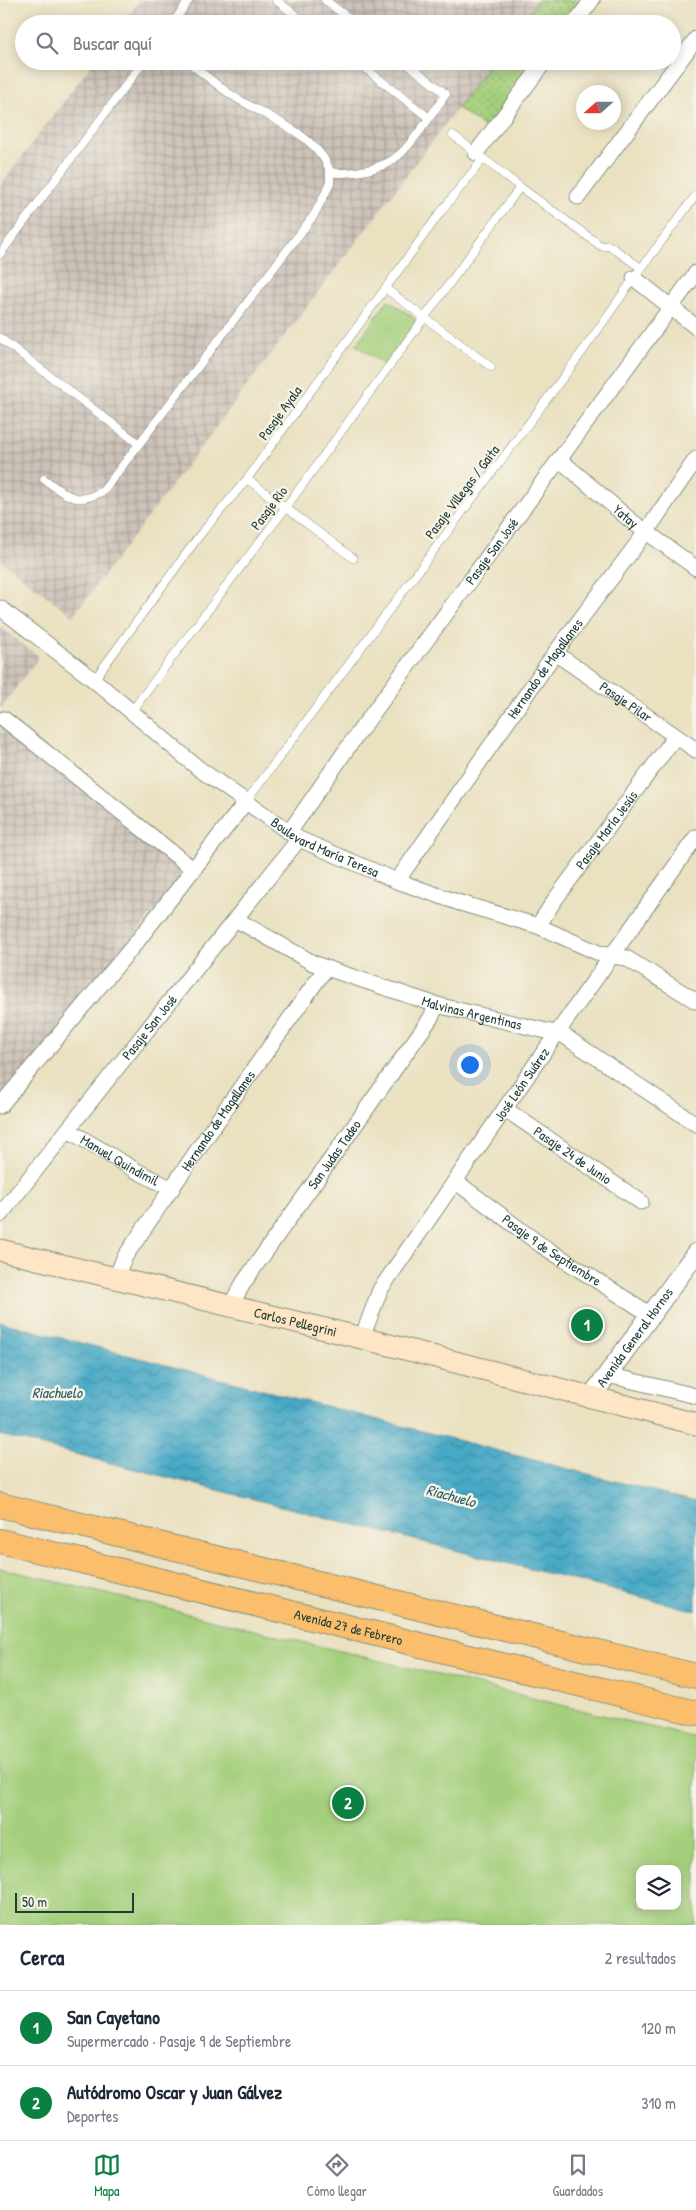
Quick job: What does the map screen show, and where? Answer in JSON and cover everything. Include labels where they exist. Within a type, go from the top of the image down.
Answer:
[{"type":"main road","name":"Carlos Pellegrini","points":[[0,1250],[362,1338],[696,1424]]},
{"type":"main road","points":[[0,1505],[696,1676]]},
{"type":"main road","name":"Avenida 27 de Febrero","points":[[0,1541],[696,1713]]},
{"type":"street","points":[[581,15],[592,0]]},
{"type":"street","points":[[681,59],[696,39]]},
{"type":"street","points":[[479,156],[539,70]]},
{"type":"street","points":[[578,197],[673,70]]},
{"type":"street","points":[[638,273],[671,306],[696,326]]},
{"type":"street","name":"Pasaje San José","points":[[0,1215],[237,920],[295,835],[351,743],[696,273]]},
{"type":"street","name":"Yatay","points":[[559,459],[646,532],[696,568]]},
{"type":"street","name":"Hernando de Magallanes","points":[[397,881],[556,653],[646,532],[696,459]]},
{"type":"street","name":"Boulevard María Teresa","points":[[0,608],[94,680],[198,768],[295,835],[397,881],[457,902],[538,926],[601,954],[626,958],[696,1000]]},
{"type":"street","name":"Pasaje Pilar","points":[[556,653],[696,750]]},
{"type":"street","points":[[4,719],[194,870]]},
{"type":"street","name":"Pasaje María Jesús","points":[[538,926],[554,901],[675,737]]},
{"type":"street","points":[[0,1106],[194,870],[245,802]]},
{"type":"street","name":"José León Suárez","points":[[362,1338],[380,1290],[557,1033],[696,837]]},
{"type":"street","name":"Malvinas Argentinas","points":[[237,920],[312,963],[326,968],[437,1004],[541,1031],[557,1033],[570,1038],[696,1124]]},
{"type":"street","name":"Hernando de Magallanes","points":[[116,1278],[124,1258],[229,1104],[326,968]]},
{"type":"street","name":"San Judas Tadeo","points":[[230,1306],[244,1282],[430,1019],[437,1004]]},
{"type":"street","name":"Pasaje 24 de Junio","points":[[506,1109],[640,1202]]},
{"type":"street","name":"Manuel Quindimil","points":[[68,1130],[135,1170],[172,1189]]},
{"type":"street","name":"Pasaje 9 de Septiembre","points":[[455,1181],[542,1245],[650,1315]]},
{"type":"street","name":"Avenida General Hornos","points":[[591,1397],[696,1254]]},
{"type":"street","points":[[608,1375],[696,1396]]},
{"type":"lane","points":[[178,15],[189,0]]},
{"type":"lane","points":[[276,0],[295,15]]},
{"type":"lane","points":[[325,0],[344,15]]},
{"type":"lane","points":[[0,254],[137,70]]},
{"type":"lane","points":[[44,479],[69,497],[79,500],[89,499],[103,491],[314,215],[330,184],[330,172],[327,162],[308,141],[232,95],[199,70]]},
{"type":"lane","points":[[368,70],[429,118]]},
{"type":"lane","points":[[330,172],[342,174],[357,172],[389,162],[399,155],[446,94],[415,70]]},
{"type":"lane","points":[[453,135],[520,187],[602,246],[610,246],[638,273]]},
{"type":"lane","name":"Pasaje Ayala","points":[[94,680],[199,536],[247,479],[479,156]]},
{"type":"lane","name":"Pasaje Rio","points":[[131,712],[286,507],[520,187]]},
{"type":"lane","name":"Pasaje Villegas / Gaita","points":[[245,802],[585,348],[696,195]]},
{"type":"lane","points":[[386,288],[491,367]]},
{"type":"lane","points":[[0,338],[139,444]]},
{"type":"lane","points":[[247,479],[353,558]]},
{"type":"shaded area","points":[[140,0],[539,0],[528,15],[129,15]]},
{"type":"shaded area","points":[[87,70],[486,70],[73,616],[0,560],[0,186]]},
{"type":"shaded area","points":[[0,627],[39,657],[0,709]]},
{"type":"shaded area","points":[[0,711],[192,864],[0,1105]]},
{"type":"green space","points":[[539,0],[583,0],[572,15],[528,15]]},
{"type":"green space","points":[[486,70],[530,70],[486,128],[457,108]]},
{"type":"green space","points":[[388,300],[417,320],[384,365],[356,345]]},
{"type":"green space","points":[[0,1568],[696,1738],[696,1925],[0,1925]]},
{"type":"water","name":"Riachuelo","points":[[0,1322],[696,1502],[696,1611],[0,1435]]},
{"type":"place","name":"San Cayetano","points":[[587,1325]]},
{"type":"place","name":"Autódromo Oscar y Juan Gálvez","points":[[348,1803]]}]
